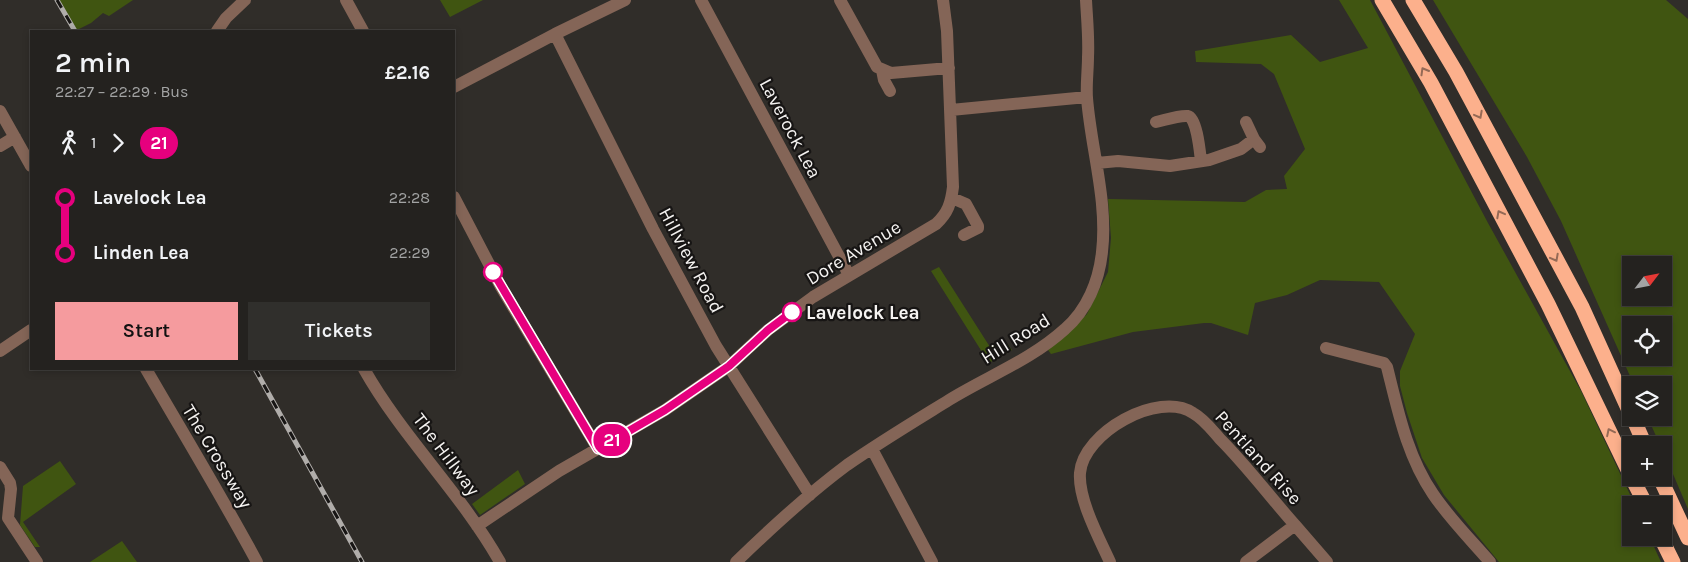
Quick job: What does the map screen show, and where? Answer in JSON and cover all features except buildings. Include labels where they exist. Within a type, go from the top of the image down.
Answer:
[{"type":"highway","points":[[1382,0],[1430,83],[1548,304],[1622,456]]},
{"type":"highway","points":[[1413,0],[1456,72],[1582,307],[1622,394]]},
{"type":"highway","points":[[1664,486],[1688,538]]},
{"type":"highway","points":[[1665,546],[1673,562]]},
{"type":"street","points":[[218,30],[226,18],[245,0]]},
{"type":"street","points":[[346,0],[362,30]]},
{"type":"street","points":[[455,86],[554,34],[625,0]]},
{"type":"street","name":"Laverock Lea","points":[[700,0],[849,275]]},
{"type":"street","points":[[840,0],[877,67],[892,73],[948,68]]},
{"type":"street","name":"Dore Avenue","points":[[477,526],[559,471],[665,410],[729,366],[768,330],[813,297],[936,224],[944,217],[952,198],[953,187],[947,31],[943,0]]},
{"type":"street","name":"Hill Road","points":[[736,562],[764,534],[846,466],[951,398],[1030,355],[1076,318],[1091,293],[1097,278],[1102,252],[1103,223],[1097,163],[1087,97],[1086,0]]},
{"type":"street","name":"Hillview Road","points":[[554,34],[653,229],[716,346],[810,495]]},
{"type":"street","points":[[882,70],[884,80],[890,91]]},
{"type":"street","points":[[951,110],[1087,97]]},
{"type":"street","points":[[0,111],[30,164]]},
{"type":"street","points":[[1156,122],[1184,116],[1192,118],[1201,161]]},
{"type":"street","points":[[1097,163],[1118,161],[1170,166],[1209,160],[1257,143],[1246,122]]},
{"type":"street","points":[[0,146],[15,137]]},
{"type":"street","points":[[952,198],[966,204],[978,226],[978,228],[964,235]]},
{"type":"street","points":[[455,199],[501,287],[598,449]]},
{"type":"street","points":[[0,351],[30,331]]},
{"type":"street","points":[[1326,348],[1384,363],[1387,367],[1403,431],[1423,477],[1433,494],[1490,562]]},
{"type":"street","name":"The Crossway","points":[[147,370],[190,447],[230,512],[257,562]]},
{"type":"street","name":"The Hillway","points":[[365,370],[387,406],[477,526],[500,562]]},
{"type":"street","name":"Pentland Rise","points":[[1110,562],[1082,491],[1080,472],[1085,456],[1108,430],[1121,420],[1154,408],[1169,406],[1183,408],[1198,417],[1229,448],[1295,525],[1246,562]]},
{"type":"street","points":[[872,449],[932,562]]},
{"type":"street","points":[[0,467],[10,483],[11,489],[5,507],[8,518],[37,562]]},
{"type":"street","points":[[1295,525],[1328,562]]},
{"type":"green space","points":[[58,0],[133,0],[109,16],[103,13],[91,23],[74,30]]},
{"type":"green space","points":[[440,0],[483,0],[450,17]]},
{"type":"green space","points":[[1339,0],[1370,0],[1488,223],[1581,391],[1622,478],[1622,486],[1626,486],[1631,496],[1622,496],[1622,546],[1654,546],[1661,562],[1499,562],[1444,495],[1422,458],[1400,386],[1400,371],[1415,334],[1379,282],[1320,280],[1287,295],[1255,303],[1248,335],[1211,323],[1204,323],[1133,332],[1051,354],[1048,350],[1087,314],[1108,272],[1111,238],[1108,199],[1245,202],[1266,190],[1287,189],[1284,176],[1305,149],[1274,74],[1261,64],[1196,62],[1195,51],[1291,35],[1320,62],[1368,48]]},
{"type":"green space","points":[[1433,0],[1666,0],[1688,19],[1688,509],[1672,472],[1672,436],[1656,436],[1652,426],[1672,426],[1672,376],[1630,376],[1626,366],[1672,366],[1672,316],[1622,316],[1622,358],[1561,221],[1527,157]]},
{"type":"green space","points":[[939,267],[990,347],[1004,342],[1012,350],[989,363],[931,271]]},
{"type":"green space","points":[[60,461],[76,484],[23,522],[40,547],[35,547],[20,525],[23,486]]},
{"type":"green space","points":[[518,470],[525,484],[480,515],[472,504]]},
{"type":"green space","points":[[122,541],[137,562],[90,562]]},
{"type":"railway","points":[[57,0],[74,30]]},
{"type":"railway","points":[[256,370],[362,562]]},
{"type":"bus line","name":"21","points":[[493,272],[598,449],[665,410],[729,366],[768,330],[792,312]]},
{"type":"place","name":"Lavelock Lea","points":[[792,312]]}]
